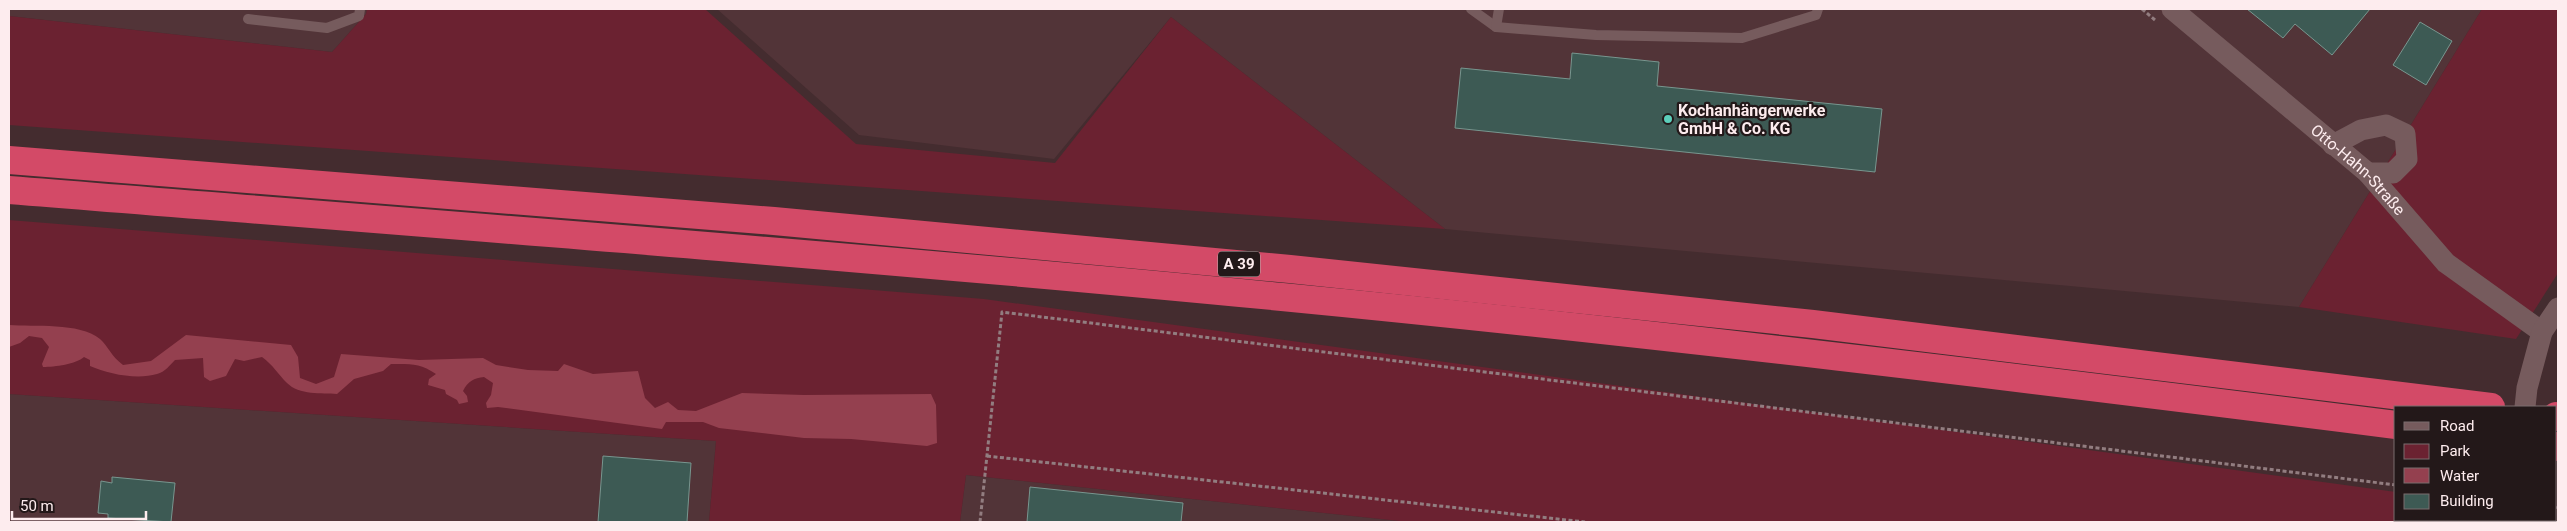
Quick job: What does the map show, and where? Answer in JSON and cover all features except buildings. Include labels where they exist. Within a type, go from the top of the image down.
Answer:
[{"type":"highway","name":"A 39","points":[[9,160],[774,220],[1290,269],[1842,327],[2478,405]]},
{"type":"highway","name":"A 39","points":[[9,190],[560,234],[1286,298],[1810,353],[2394,425]]},
{"type":"street","name":"Otto-Hahn-Straße","points":[[2172,9],[2368,173],[2446,262],[2542,332]]},
{"type":"street","points":[[2333,145],[2361,130],[2386,125],[2405,134],[2407,159],[2393,173],[2368,173]]},
{"type":"street","points":[[2525,406],[2527,388],[2542,332],[2558,308]]},
{"type":"lane","points":[[248,19],[327,28],[359,16],[360,9]]},
{"type":"lane","points":[[1471,9],[1496,27],[1596,35],[1742,38],[1816,15],[1818,9]]},
{"type":"lane","points":[[1496,27],[1499,9]]},
{"type":"path","points":[[980,522],[1002,312],[2394,485]]},
{"type":"path","points":[[987,456],[1585,522]]},
{"type":"shaded area","points":[[9,9],[367,9],[366,14],[332,52],[9,16]]},
{"type":"shaded area","points":[[717,9],[2482,9],[2299,307],[1445,229],[1171,17],[1054,159],[859,135]]},
{"type":"shaded area","points":[[9,394],[716,441],[709,522],[9,522]]},
{"type":"shaded area","points":[[966,475],[1409,522],[960,522]]},
{"type":"green space","points":[[367,9],[705,9],[856,144],[1055,163],[1171,17],[1445,229],[9,125],[9,16],[332,52],[366,14]]},
{"type":"green space","points":[[2482,9],[2558,9],[2558,273],[2516,339],[2299,307]]},
{"type":"green space","points":[[9,220],[984,299],[2394,492],[2394,521],[2477,522],[1409,522],[966,475],[960,522],[709,522],[716,441],[9,394]]},
{"type":"water","points":[[9,325],[56,326],[80,330],[100,339],[123,365],[151,361],[186,335],[291,345],[298,357],[300,378],[316,384],[334,377],[341,354],[419,360],[483,358],[496,365],[528,370],[558,371],[564,364],[593,374],[638,371],[645,398],[655,408],[668,402],[678,410],[696,411],[742,393],[804,395],[931,394],[936,405],[937,443],[927,446],[851,439],[804,438],[719,428],[703,422],[666,422],[662,429],[498,407],[487,408],[486,403],[491,395],[493,383],[484,377],[469,382],[463,391],[467,396],[468,402],[459,404],[457,400],[446,394],[445,390],[428,385],[429,379],[436,374],[420,366],[410,364],[391,364],[383,371],[354,379],[337,394],[311,393],[298,390],[287,383],[262,357],[244,361],[235,359],[226,376],[210,381],[204,377],[203,358],[175,360],[160,373],[149,376],[114,374],[90,366],[90,360],[84,357],[76,362],[65,365],[43,367],[42,364],[49,347],[42,338],[29,336],[20,343],[9,347]]},
{"type":"place","name":"Kochanhängerwerke GmbH & Co. KG","points":[[1668,119]]}]
